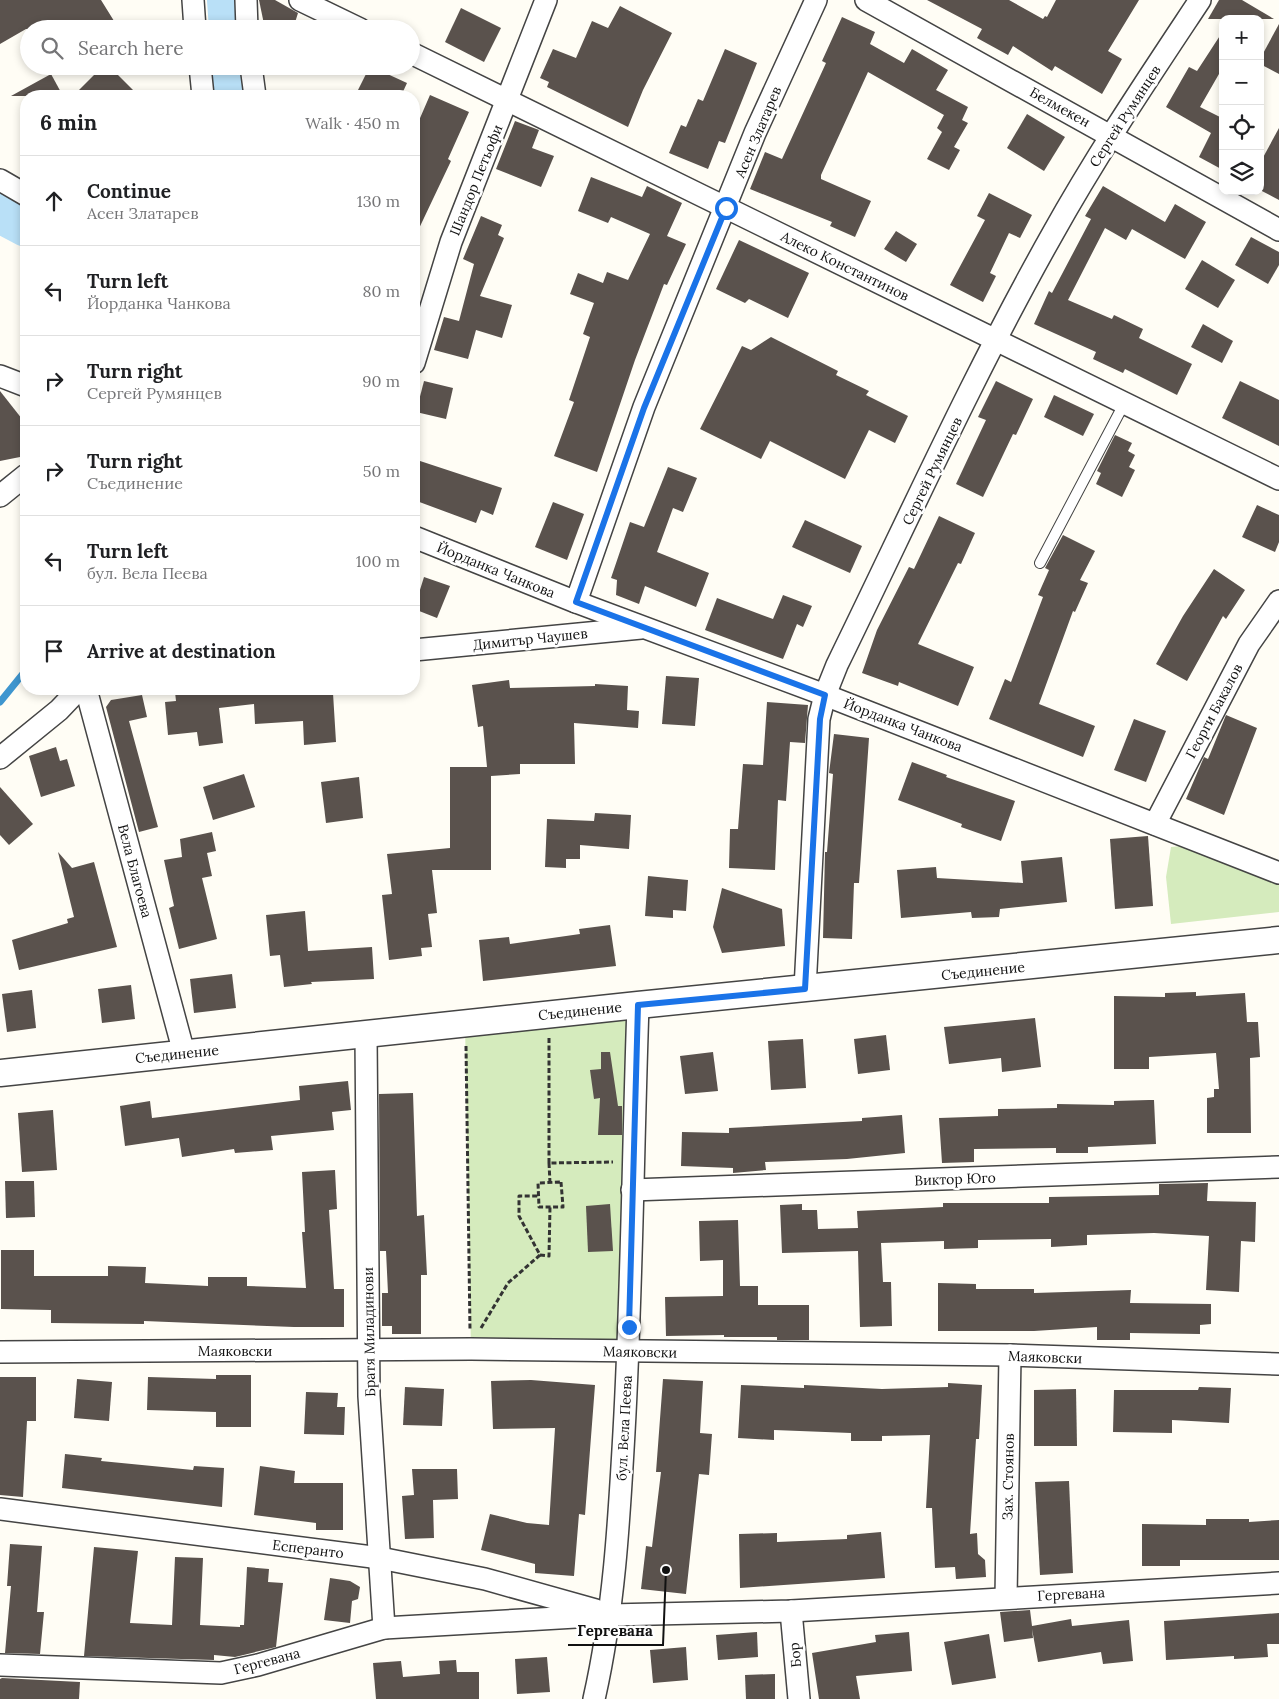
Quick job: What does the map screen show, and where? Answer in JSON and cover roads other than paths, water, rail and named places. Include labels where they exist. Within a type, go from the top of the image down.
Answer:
[{"type":"street","points":[[193,0],[195,20]]},
{"type":"street","points":[[246,0],[247,20]]},
{"type":"street","points":[[300,0],[341,20]]},
{"type":"street","name":"Шандор Петьофи","points":[[420,343],[451,242],[509,100],[546,0]]},
{"type":"street","name":"Асен Златарев","points":[[576,602],[644,408],[755,133],[816,0]]},
{"type":"street","name":"Белмекен","points":[[866,0],[1279,230]]},
{"type":"street","name":"Сергей Румянцев","points":[[805,989],[820,719],[825,695],[837,665],[996,340],[1051,236],[1111,135],[1200,0]]},
{"type":"street","name":"Алеко Константинов","points":[[420,57],[1279,479]]},
{"type":"street","points":[[201,75],[202,90]]},
{"type":"street","points":[[252,75],[254,90]]},
{"type":"street","points":[[0,180],[20,191]]},
{"type":"street","points":[[0,376],[20,384]]},
{"type":"street","points":[[0,496],[20,480]]},
{"type":"street","name":"Йорданка Чанкова","points":[[420,540],[576,602],[825,695],[1279,873]]},
{"type":"street","name":"Георги Бакалов","points":[[1155,824],[1249,644],[1279,600]]},
{"type":"street","name":"Димитър Чаушев","points":[[420,649],[646,628]]},
{"type":"street","points":[[0,758],[59,710],[73,695]]},
{"type":"street","name":"Вела Благоева","points":[[88,695],[184,1053]]},
{"type":"street","name":"Съединение","points":[[0,1073],[638,1005],[1279,940]]},
{"type":"street","name":"бул. Вела Пеева","points":[[594,1699],[610,1615],[628,1352],[638,1005]]},
{"type":"street","name":"Братя Миладинови","points":[[366,1035],[369,1396],[384,1628]]},
{"type":"street","name":"Виктор Юго","points":[[632,1190],[1279,1168]]},
{"type":"street","name":"Маяковски","points":[[0,1352],[471,1350],[1010,1356],[1279,1364]]},
{"type":"street","name":"Зах. Стоянов","points":[[1006,1598],[1010,1356]]},
{"type":"street","name":"Есперанто","points":[[0,1509],[380,1558],[485,1579],[610,1615]]},
{"type":"street","name":"Гергевана","points":[[0,1665],[221,1673],[258,1665],[384,1628],[610,1615],[790,1610],[1279,1583]]},
{"type":"street","name":"Бор","points":[[790,1610],[800,1699]]},
{"type":"lane","points":[[1040,562],[1125,402]]},
{"type":"waterway","points":[[227,0],[228,20]]},
{"type":"waterway","points":[[233,75],[234,90]]},
{"type":"waterway","points":[[0,213],[20,224]]},
{"type":"waterway","points":[[0,702],[20,677]]},
{"type":"place","name":"Гергевана","points":[[666,1570]]}]
